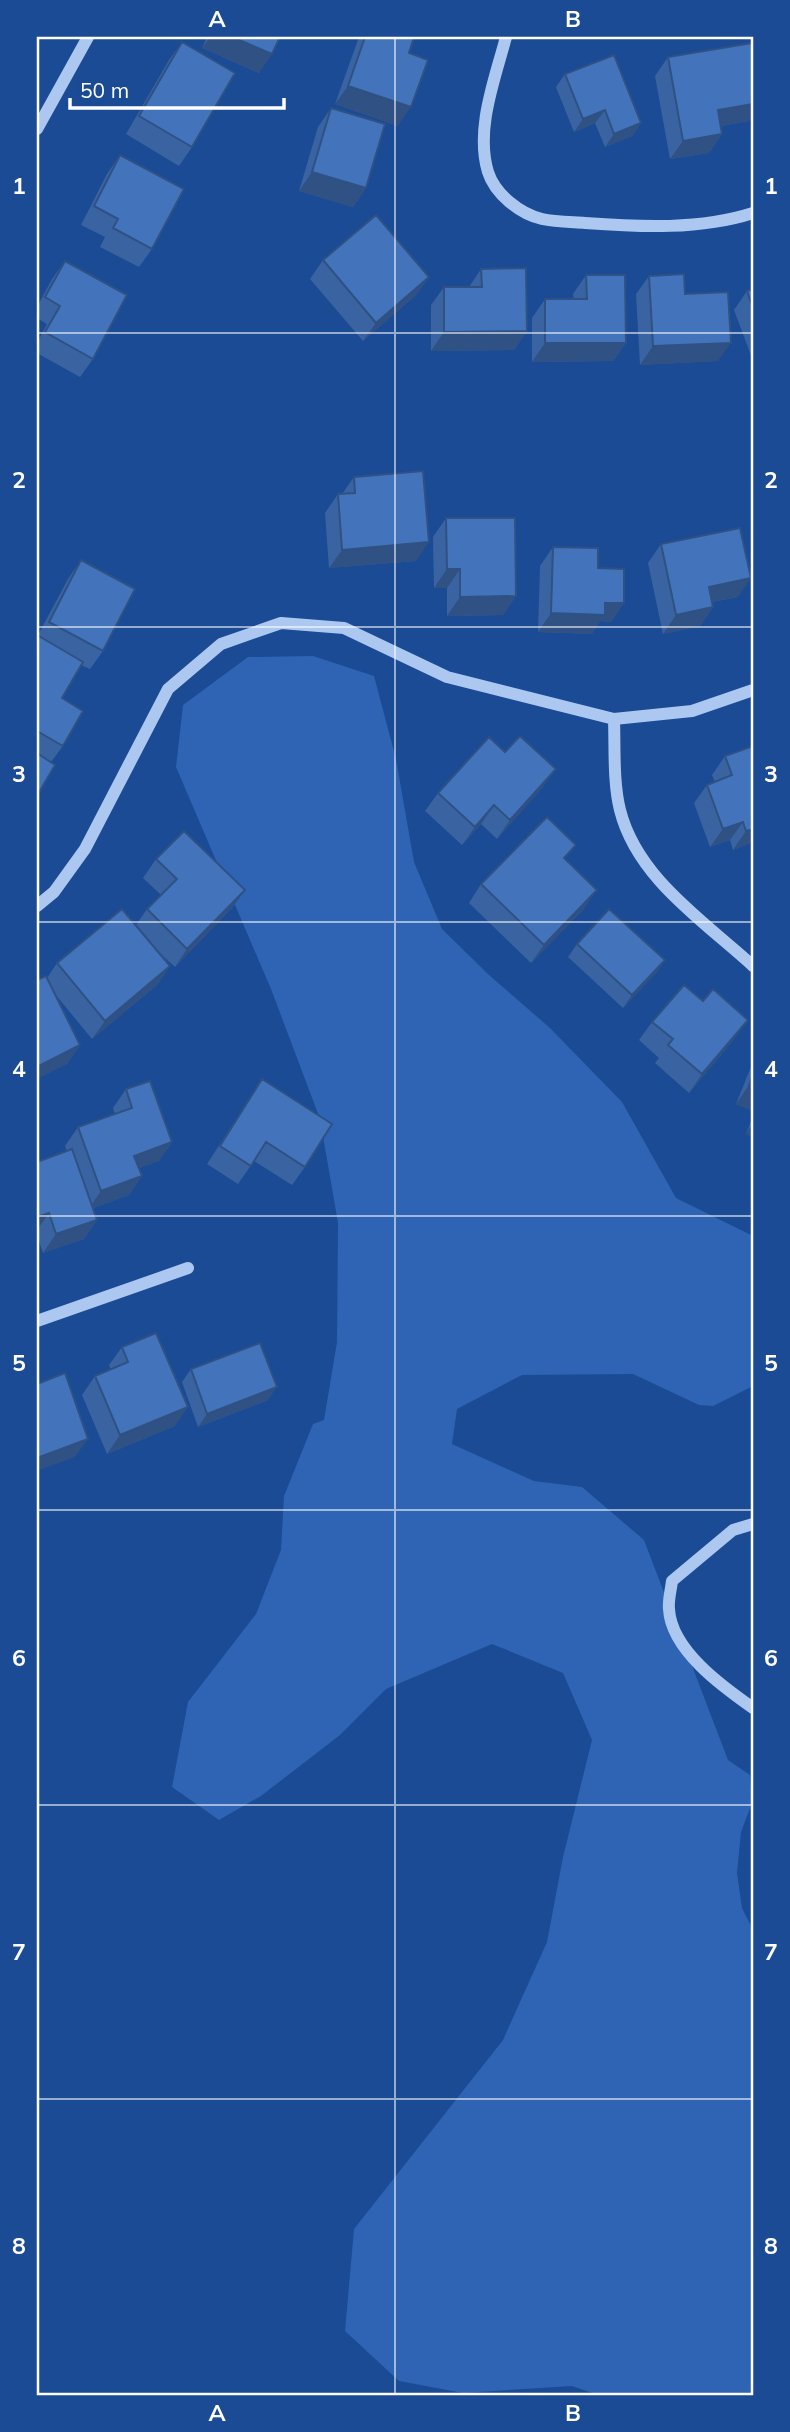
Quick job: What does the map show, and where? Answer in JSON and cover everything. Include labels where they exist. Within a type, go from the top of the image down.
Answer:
[{"type":"street","points":[[37,129],[88,37]]},
{"type":"street","points":[[506,37],[490,97],[483,142],[488,174],[505,200],[541,219],[636,227],[727,221],[753,213]]},
{"type":"street","points":[[37,906],[54,892],[85,849],[168,690],[221,644],[281,623],[344,628],[447,677],[614,719],[692,711],[753,690]]},
{"type":"street","points":[[614,719],[619,808],[633,847],[660,882],[753,965]]},
{"type":"street","points":[[37,1321],[188,1268]]},
{"type":"street","points":[[753,1524],[733,1530],[672,1581],[668,1610],[685,1648],[716,1682],[753,1708]]},
{"type":"shaded area","points":[[313,656],[374,676],[396,759],[414,862],[442,929],[489,975],[550,1028],[622,1102],[676,1198],[753,1236],[753,1386],[713,1406],[699,1405],[633,1374],[522,1375],[457,1409],[452,1444],[534,1481],[582,1487],[644,1540],[728,1760],[750,1775],[752,1803],[741,1832],[737,1873],[742,1908],[753,1930],[753,2395],[598,2395],[572,2386],[463,2393],[399,2381],[345,2331],[354,2229],[503,2040],[547,1942],[563,1857],[592,1740],[563,1673],[492,1644],[386,1689],[340,1735],[261,1796],[219,1820],[172,1787],[188,1702],[256,1614],[281,1550],[284,1496],[313,1424],[324,1420],[337,1342],[338,1223],[320,1119],[271,989],[176,767],[183,705],[248,657]]},
{"type":"building","points":[[232,37],[280,37],[272,54]]},
{"type":"building","points":[[365,37],[414,37],[409,53],[428,60],[411,107],[348,86]]},
{"type":"building","points":[[182,42],[235,73],[192,147],[139,116]]},
{"type":"building","points":[[752,43],[753,104],[718,110],[722,134],[683,141],[668,57]]},
{"type":"building","points":[[614,55],[641,123],[614,134],[605,110],[583,119],[565,74]]},
{"type":"building","points":[[331,108],[385,124],[366,188],[312,172]]},
{"type":"building","points":[[120,155],[184,189],[152,249],[113,228],[118,219],[94,206]]},
{"type":"building","points":[[376,215],[429,277],[376,323],[323,260]]},
{"type":"building","points":[[65,261],[127,295],[93,359],[45,332],[60,306],[45,297]]},
{"type":"building","points":[[526,268],[527,331],[444,332],[444,287],[482,287],[481,269]]},
{"type":"building","points":[[684,274],[685,294],[728,292],[731,343],[653,346],[649,276]]},
{"type":"building","points":[[586,275],[625,275],[626,343],[545,343],[545,299],[587,299]]},
{"type":"building","points":[[753,289],[753,308],[747,291]]},
{"type":"building","points":[[423,471],[429,542],[342,550],[338,494],[355,493],[354,477]]},
{"type":"building","points":[[446,518],[515,518],[516,596],[460,597],[460,569],[447,569]]},
{"type":"building","points":[[740,528],[751,578],[709,587],[713,607],[676,615],[661,544]]},
{"type":"building","points":[[553,547],[598,548],[598,568],[624,569],[624,603],[605,603],[605,615],[551,613]]},
{"type":"building","points":[[81,560],[135,589],[103,651],[49,622]]},
{"type":"building","points":[[37,635],[83,662],[62,698],[83,711],[63,746],[37,731]]},
{"type":"building","points":[[520,736],[556,769],[510,820],[494,805],[475,827],[438,793],[489,737],[505,752]]},
{"type":"building","points":[[753,746],[753,829],[746,831],[743,822],[723,829],[707,785],[732,775],[725,756]]},
{"type":"building","points":[[37,753],[55,765],[37,796]]},
{"type":"building","points":[[547,817],[576,845],[564,858],[597,890],[544,945],[481,884]]},
{"type":"building","points":[[184,831],[245,890],[187,949],[147,909],[177,879],[156,859]]},
{"type":"building","points":[[122,909],[170,966],[105,1021],[57,963]]},
{"type":"building","points":[[609,909],[665,960],[632,995],[577,944]]},
{"type":"building","points":[[46,976],[80,1045],[37,1067],[37,980]]},
{"type":"building","points":[[684,985],[703,1001],[713,989],[748,1020],[702,1074],[668,1045],[673,1039],[652,1022]]},
{"type":"building","points":[[262,1079],[332,1124],[305,1167],[266,1142],[251,1166],[220,1146]]},
{"type":"building","points":[[150,1081],[172,1142],[134,1156],[142,1176],[101,1191],[78,1127],[132,1108],[126,1089]]},
{"type":"building","points":[[72,1149],[97,1220],[56,1234],[49,1213],[37,1217],[37,1162]]},
{"type":"building","points":[[156,1333],[188,1407],[120,1435],[95,1376],[128,1362],[122,1347]]},
{"type":"building","points":[[260,1343],[277,1387],[207,1414],[191,1369]]},
{"type":"building","points":[[65,1373],[88,1439],[37,1458],[37,1384]]}]
